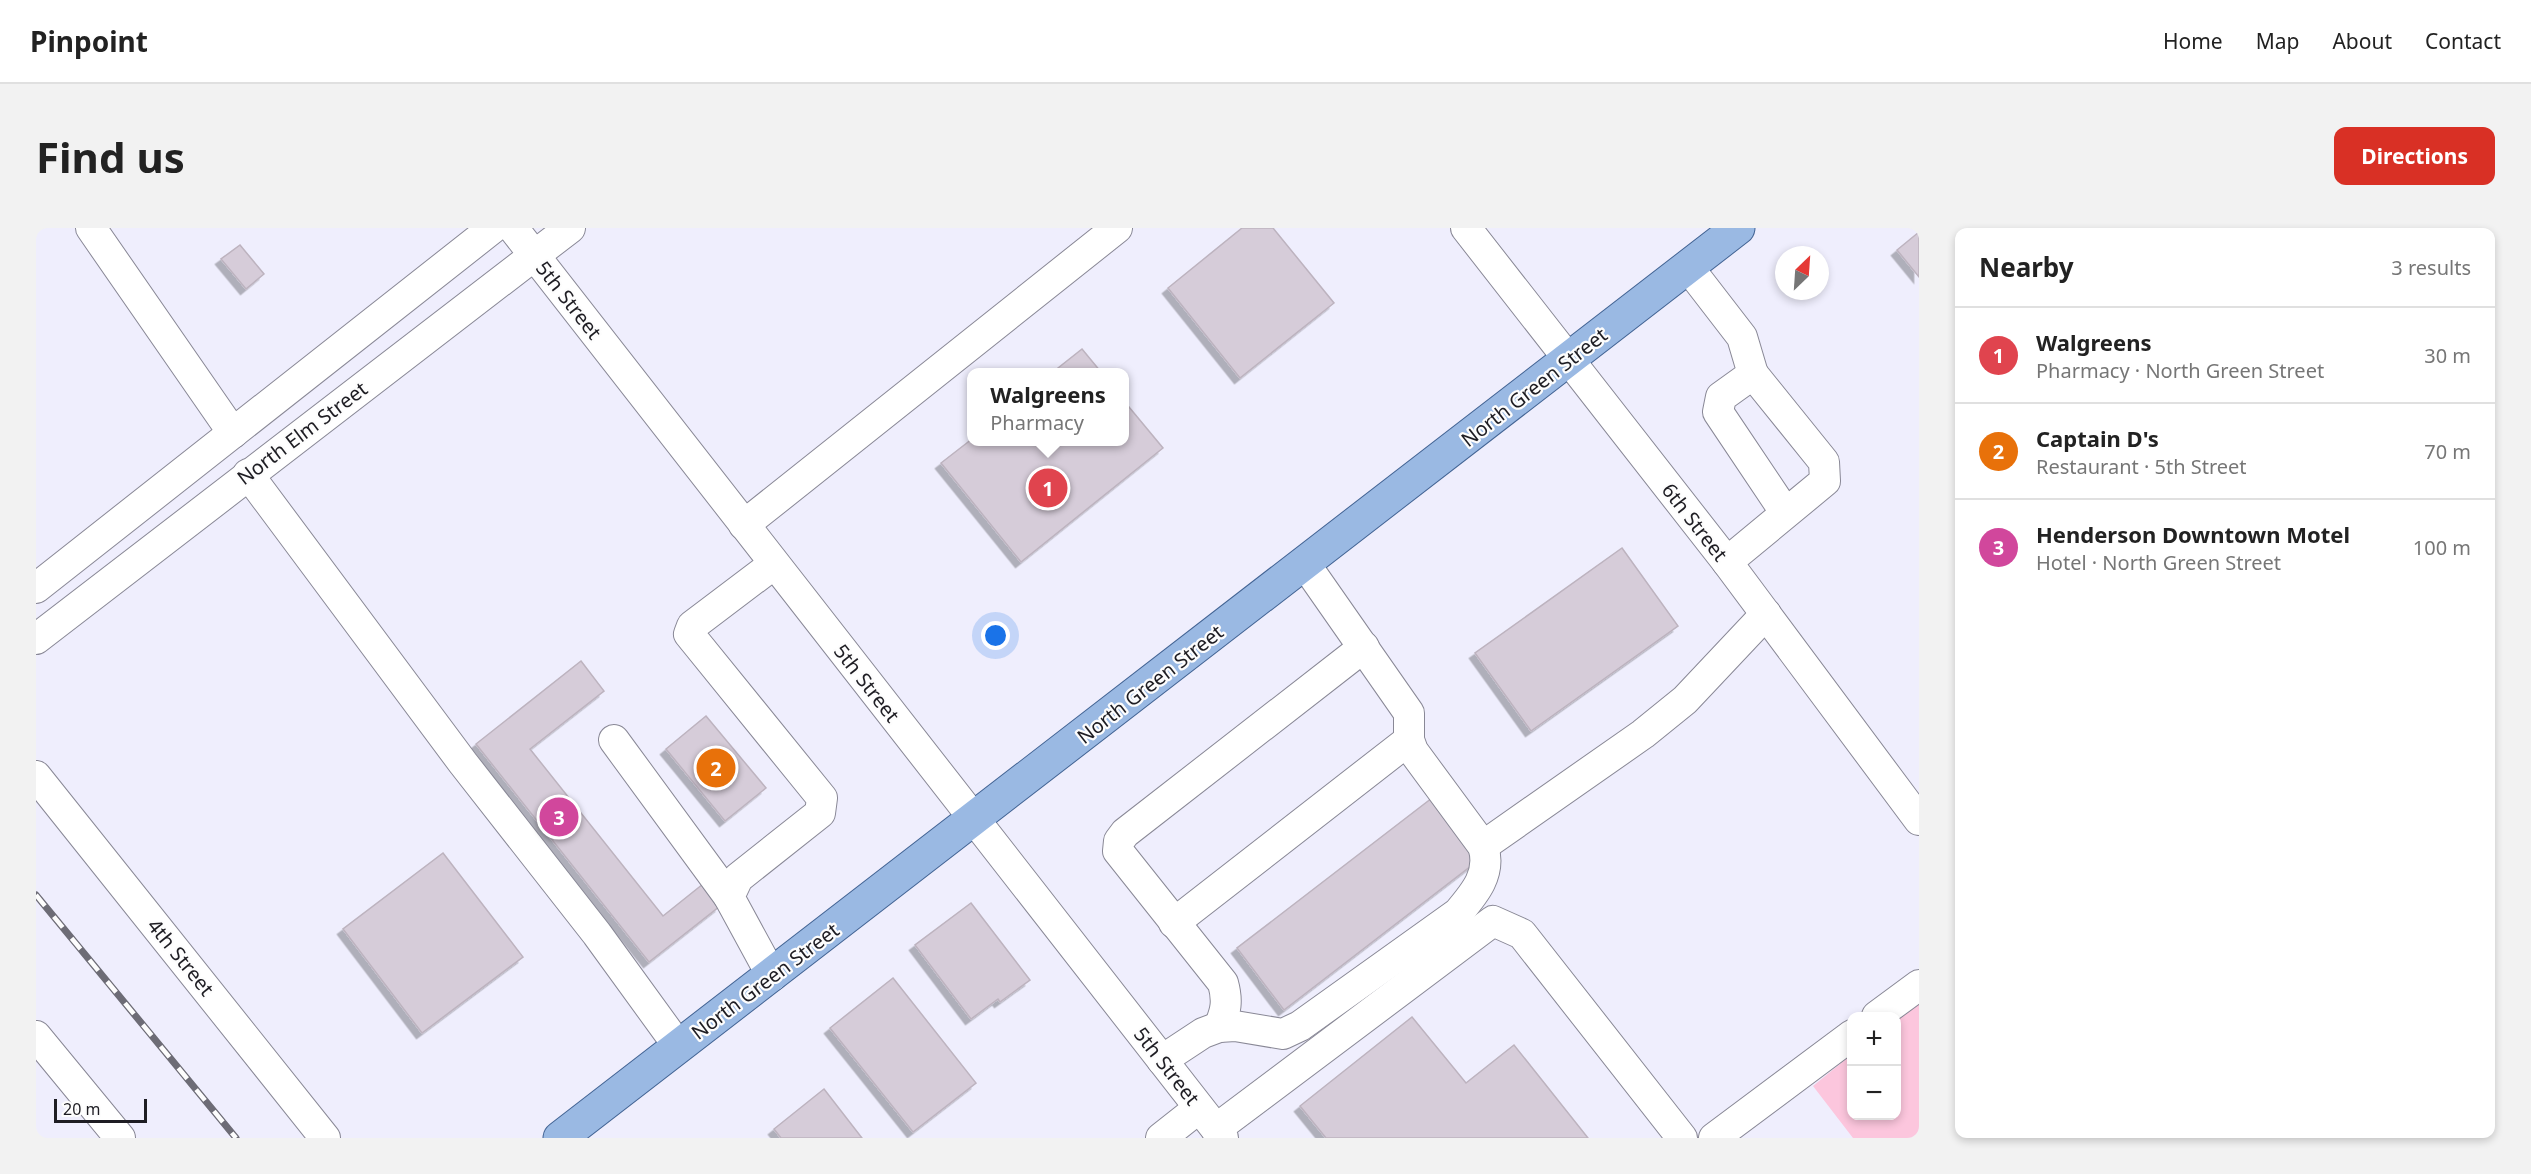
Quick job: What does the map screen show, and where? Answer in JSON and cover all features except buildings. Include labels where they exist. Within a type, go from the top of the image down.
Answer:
[{"type":"main road","name":"North Green Street","points":[[560,1138],[974,821],[1738,228]]},
{"type":"street","points":[[91,228],[233,433]]},
{"type":"street","points":[[36,588],[493,228]]},
{"type":"street","name":"5th Street","points":[[513,228],[1213,1125]]},
{"type":"street","name":"North Elm Street","points":[[36,639],[570,228]]},
{"type":"street","points":[[744,525],[1117,228]]},
{"type":"street","name":"6th Street","points":[[1466,228],[1727,562],[1919,820]]},
{"type":"street","points":[[1688,267],[1742,336],[1752,374],[1824,462],[1826,481],[1785,512],[1727,562]]},
{"type":"street","points":[[1752,374],[1721,397],[1718,412],[1785,512]]},
{"type":"street","points":[[248,474],[456,754],[597,934],[679,1047]]},
{"type":"street","points":[[729,897],[738,878],[820,813],[822,798],[689,634],[692,626],[774,564]]},
{"type":"street","points":[[1162,1060],[1203,1033],[1220,1027],[1235,1026],[1283,1034],[1300,1026],[1458,913],[1476,891],[1486,871],[1487,856],[1483,846],[1413,751],[1409,740],[1409,712],[1305,564]]},
{"type":"street","points":[[1483,846],[1643,734],[1685,700],[1766,614]]},
{"type":"street","points":[[1220,1027],[1226,1011],[1227,998],[1223,983],[1118,851],[1119,841],[1125,833],[1364,647]]},
{"type":"street","points":[[614,740],[729,897],[772,975]]},
{"type":"street","points":[[1174,923],[1409,740]]},
{"type":"street","name":"4th Street","points":[[36,776],[326,1138]]},
{"type":"street","points":[[1161,1138],[1213,1125],[1493,921],[1522,934],[1682,1138]]},
{"type":"street","points":[[1884,1012],[1919,985]]},
{"type":"street","points":[[1714,1138],[1847,1038]]},
{"type":"street","points":[[42,1055],[120,1138]]},
{"type":"shaded area","points":[[1919,1001],[1919,1138],[1853,1138],[1813,1086],[1847,1058],[1847,1120],[1901,1120],[1901,1016]]},
{"type":"railway","points":[[36,895],[236,1138]]},
{"type":"place","name":"Walgreens","points":[[1048,488]]},
{"type":"place","name":"Captain D's","points":[[716,768]]},
{"type":"place","name":"Henderson Downtown Motel","points":[[559,817]]}]
